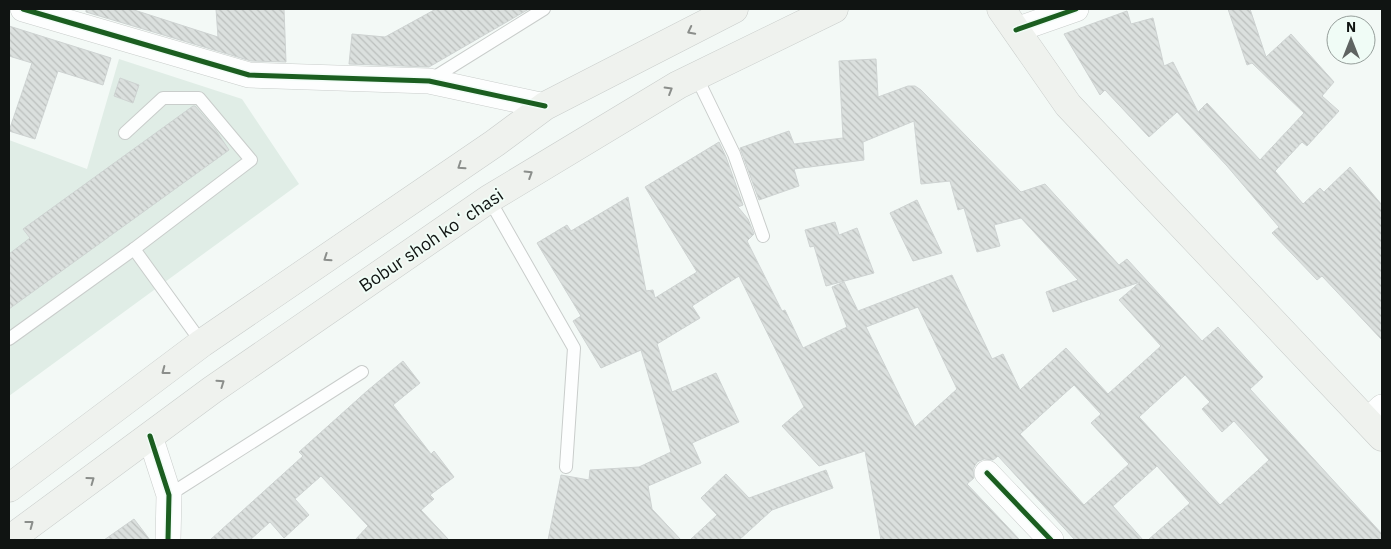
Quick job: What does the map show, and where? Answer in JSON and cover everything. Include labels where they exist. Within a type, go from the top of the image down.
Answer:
[{"type":"main road","points":[[12,479],[202,344],[495,143],[545,106],[734,9]]},
{"type":"main road","name":"Bobur shoh koʻchasi","points":[[9,540],[212,390],[489,199],[678,85],[834,9]]},
{"type":"main road","points":[[1008,20],[1068,105],[1377,422]]},
{"type":"street","points":[[23,9],[249,75],[429,81],[545,106]]},
{"type":"street","points":[[1008,20],[1076,9]]},
{"type":"street","points":[[150,436],[169,495],[168,540]]},
{"type":"street","points":[[987,473],[1051,540]]},
{"type":"lane","points":[[429,81],[544,9]]},
{"type":"lane","points":[[696,76],[734,154],[763,236]]},
{"type":"lane","points":[[9,339],[134,249],[251,160],[199,98],[163,98],[126,133]]},
{"type":"lane","points":[[489,199],[574,348],[566,467]]},
{"type":"lane","points":[[134,249],[202,344]]},
{"type":"lane","points":[[169,495],[362,372]]},
{"type":"shaded area","points":[[119,59],[242,99],[299,184],[9,396],[9,140],[87,169]]},
{"type":"building","points":[[86,9],[131,9],[218,37],[216,9],[284,9],[286,62],[251,61],[86,12]]},
{"type":"building","points":[[436,9],[529,9],[429,67],[349,64],[352,34],[385,37]]},
{"type":"building","points":[[1228,9],[1250,9],[1266,57],[1291,34],[1334,82],[1322,96],[1339,111],[1307,146],[1302,142],[1275,171],[1303,204],[1320,188],[1324,192],[1350,167],[1382,205],[1382,340],[1322,276],[1317,280],[1272,233],[1279,227],[1227,166],[1177,112],[1149,137],[1105,90],[1100,95],[1064,34],[1127,11],[1131,24],[1153,18],[1164,66],[1173,62],[1198,112],[1207,103],[1260,160],[1304,113],[1252,63],[1247,65]]},
{"type":"building","points":[[9,26],[111,58],[103,85],[58,71],[35,139],[9,131],[32,63],[9,56]]},
{"type":"building","points":[[876,59],[878,97],[908,86],[915,86],[921,90],[1021,192],[1045,184],[1119,265],[1127,259],[1202,341],[1218,327],[1263,377],[1250,389],[1382,534],[1382,540],[1148,540],[1190,503],[1157,466],[1113,506],[1143,540],[1075,540],[998,456],[993,460],[984,459],[977,462],[973,469],[974,478],[967,484],[1020,540],[881,540],[865,451],[819,466],[782,426],[804,407],[739,276],[692,306],[700,318],[657,344],[672,392],[716,373],[739,422],[692,443],[701,463],[648,486],[652,509],[681,540],[548,540],[561,475],[589,480],[590,470],[639,467],[671,452],[641,350],[601,368],[573,321],[581,316],[537,243],[567,225],[571,231],[628,197],[646,291],[653,290],[655,298],[697,272],[645,187],[719,142],[743,205],[738,207],[748,219],[754,234],[747,241],[782,311],[785,310],[803,348],[847,327],[832,287],[844,282],[858,311],[952,275],[992,359],[1003,354],[1020,390],[1066,348],[1108,394],[1161,346],[1119,300],[1140,282],[1053,312],[1046,292],[1078,280],[1021,218],[994,225],[1000,246],[977,252],[964,208],[958,210],[950,181],[921,184],[914,121],[863,142],[864,160],[794,169],[799,186],[759,200],[740,148],[789,131],[794,144],[843,138],[839,61]],"holes":[[[918,307],[957,389],[915,427],[866,327]],[[1185,375],[1210,402],[1202,409],[1222,432],[1234,421],[1269,460],[1220,505],[1139,417]],[[1074,385],[1101,414],[1091,423],[1129,464],[1084,505],[1020,434]]]},
{"type":"building","points":[[120,78],[139,85],[133,103],[114,96]]},
{"type":"building","points":[[193,106],[215,129],[229,150],[9,309],[9,254],[30,238],[23,229]]},
{"type":"building","points":[[917,200],[942,253],[913,261],[890,213]]},
{"type":"building","points":[[835,222],[839,235],[857,228],[874,273],[826,286],[814,246],[810,247],[805,230]]},
{"type":"building","points":[[403,361],[420,383],[393,405],[431,454],[434,451],[454,477],[430,495],[434,499],[421,510],[449,540],[355,540],[368,526],[321,476],[295,499],[309,515],[284,538],[270,522],[250,540],[210,540],[303,456],[299,452]]},
{"type":"building","points":[[826,470],[833,488],[772,510],[739,540],[690,540],[717,515],[701,498],[726,474],[749,498]]},
{"type":"building","points":[[134,519],[150,540],[104,540]]},
{"type":"cycle path","points":[[23,9],[249,75],[429,81],[545,106]]},
{"type":"cycle path","points":[[1016,30],[1076,9]]},
{"type":"cycle path","points":[[150,436],[169,495],[168,540]]},
{"type":"cycle path","points":[[987,473],[1051,540]]}]
